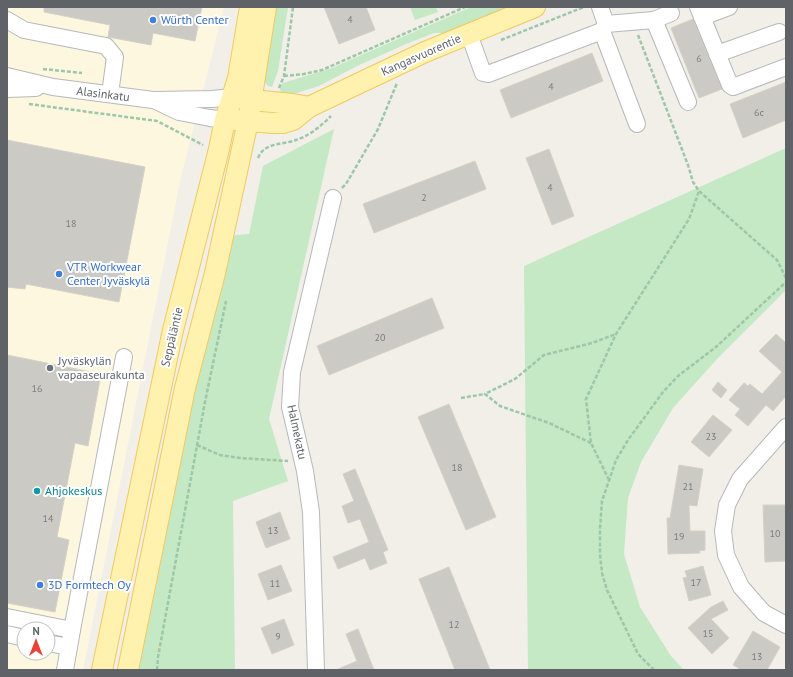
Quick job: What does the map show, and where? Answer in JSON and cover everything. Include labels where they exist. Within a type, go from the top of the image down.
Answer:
[{"type":"main road","name":"Seppäläntie","points":[[128,670],[185,388],[215,273],[248,121],[238,78],[250,7]]},
{"type":"main road","name":"Seppäläntie","points":[[102,670],[173,330],[226,120],[242,99],[266,7]]},
{"type":"main road","name":"Kangasvuorentie","points":[[226,120],[283,123],[293,120],[310,107],[425,52],[472,42],[534,7]]},
{"type":"main road","points":[[242,99],[310,107]]},
{"type":"street","points":[[600,7],[604,27],[637,124]]},
{"type":"street","points":[[729,7],[700,12],[730,85],[733,87],[786,67]]},
{"type":"street","points":[[472,42],[483,73],[488,74],[604,27],[627,22],[654,20],[670,13]]},
{"type":"street","points":[[7,20],[24,30],[106,46],[115,57],[110,94]]},
{"type":"street","points":[[654,20],[688,102]]},
{"type":"street","points":[[717,54],[779,32]]},
{"type":"street","name":"Alasinkatu","points":[[7,76],[53,87],[153,100],[242,99]]},
{"type":"street","name":"Alasinkatu","points":[[7,89],[53,87]]},
{"type":"street","name":"Alasinkatu","points":[[153,100],[179,112],[226,120]]},
{"type":"street","name":"Halmekatu","points":[[316,670],[311,512],[303,462],[290,407],[292,372],[332,198]]},
{"type":"street","points":[[65,670],[124,357]]},
{"type":"street","points":[[786,427],[740,479],[727,505],[723,531],[726,555],[741,587],[764,613],[786,625]]},
{"type":"street","points":[[7,617],[72,630]]},
{"type":"street","points":[[56,645],[69,647]]},
{"type":"path","points":[[275,103],[284,76],[293,7]]},
{"type":"path","points":[[284,76],[322,70],[466,7]]},
{"type":"path","points":[[472,42],[584,7]]},
{"type":"path","points":[[627,22],[634,26],[688,165],[693,182],[699,191],[777,260],[786,278]]},
{"type":"path","points":[[332,198],[346,184],[378,128],[398,80],[391,84]]},
{"type":"path","points":[[22,103],[157,121],[204,145],[219,149]]},
{"type":"path","points":[[257,160],[259,155],[270,145],[296,140],[320,127],[335,111]]},
{"type":"path","points":[[609,480],[591,443],[586,399],[616,334],[689,219],[699,191]]},
{"type":"path","points":[[654,670],[638,654],[607,590],[602,573],[600,529],[602,501],[609,480],[616,460],[628,440],[663,392],[678,376],[716,346],[786,282]]},
{"type":"path","points":[[157,670],[158,657],[197,445],[226,300]]},
{"type":"path","points":[[461,398],[485,394],[515,379],[544,355],[592,343],[616,334]]},
{"type":"path","points":[[485,394],[500,406],[549,423],[591,443]]},
{"type":"path","points":[[197,445],[220,455],[240,458],[270,458],[303,462]]},
{"type":"shaded area","points":[[7,7],[224,7],[181,177],[83,670],[7,670]]},
{"type":"green space","points":[[270,7],[288,7],[278,71],[272,87],[268,86],[264,81]]},
{"type":"green space","points":[[410,7],[436,7],[438,12],[415,20]]},
{"type":"green space","points":[[471,7],[511,7],[446,33],[434,33],[406,44],[357,66],[319,86],[290,95],[281,94],[280,88],[283,83],[332,68]]},
{"type":"green space","points":[[334,129],[269,419],[288,481],[233,501],[235,670],[138,670],[184,434],[233,236],[249,234],[263,166]]},
{"type":"green space","points":[[786,148],[786,290],[717,359],[673,408],[641,462],[628,498],[624,554],[640,607],[671,656],[684,670],[528,670],[524,266]]},
{"type":"building","points":[[44,7],[202,7],[195,41],[153,33],[151,45],[108,37],[110,25],[44,12]]},
{"type":"building","points":[[324,7],[366,7],[375,30],[339,44]]},
{"type":"building","points":[[693,19],[722,89],[699,98],[671,28]]},
{"type":"building","points":[[592,53],[603,81],[511,118],[500,90]]},
{"type":"building","points":[[786,82],[786,120],[743,138],[730,104]]},
{"type":"building","points":[[7,140],[145,167],[119,302],[26,284],[25,289],[7,287]]},
{"type":"building","points":[[549,149],[574,216],[552,225],[526,158]]},
{"type":"building","points":[[475,161],[486,189],[374,233],[363,204]]},
{"type":"building","points":[[432,298],[444,328],[329,375],[317,346]]},
{"type":"building","points":[[776,334],[786,343],[786,396],[773,411],[766,405],[748,426],[735,415],[740,409],[729,400],[744,383],[748,386],[750,384],[762,394],[782,372],[759,351]]},
{"type":"building","name":"Ahjokeskus","points":[[7,355],[101,374],[88,446],[75,443],[57,537],[69,540],[55,612],[7,603]]},
{"type":"building","points":[[718,382],[727,390],[721,398],[712,390]]},
{"type":"building","points":[[449,404],[496,517],[466,530],[418,417]]},
{"type":"building","points":[[713,415],[732,430],[709,457],[691,442]]},
{"type":"building","points":[[679,465],[703,469],[697,506],[689,505],[690,531],[705,531],[705,550],[699,551],[700,553],[668,554],[667,518],[670,518]]},
{"type":"building","points":[[355,469],[388,550],[383,552],[387,563],[370,570],[365,558],[338,569],[333,557],[369,542],[360,519],[348,523],[342,506],[354,501],[343,474]]},
{"type":"building","points":[[763,505],[786,505],[786,561],[765,562]]},
{"type":"building","points":[[280,512],[290,539],[266,548],[256,522]]},
{"type":"building","points":[[281,565],[292,591],[268,600],[258,574]]},
{"type":"building","points":[[703,566],[711,595],[689,601],[683,578],[687,577],[685,571]]},
{"type":"building","points":[[449,567],[490,670],[455,670],[419,579]]},
{"type":"building","points":[[723,601],[728,610],[711,619],[729,638],[712,654],[688,628],[711,607]]},
{"type":"building","points":[[284,619],[294,645],[272,654],[261,628]]},
{"type":"building","points":[[358,629],[374,670],[336,670],[357,661],[346,634]]},
{"type":"building","points":[[753,631],[780,647],[767,670],[742,670],[733,665]]},
{"type":"place","name":"Würth Center","points":[[153,20]]},
{"type":"place","name":"VTR Workwear Center Jyväskylä","points":[[59,274]]},
{"type":"place","name":"Jyväskylän vapaaseurakunta","points":[[50,368]]},
{"type":"place","name":"Ahjokeskus","points":[[37,491]]},
{"type":"place","name":"3D Formtech Oy","points":[[40,585]]}]
